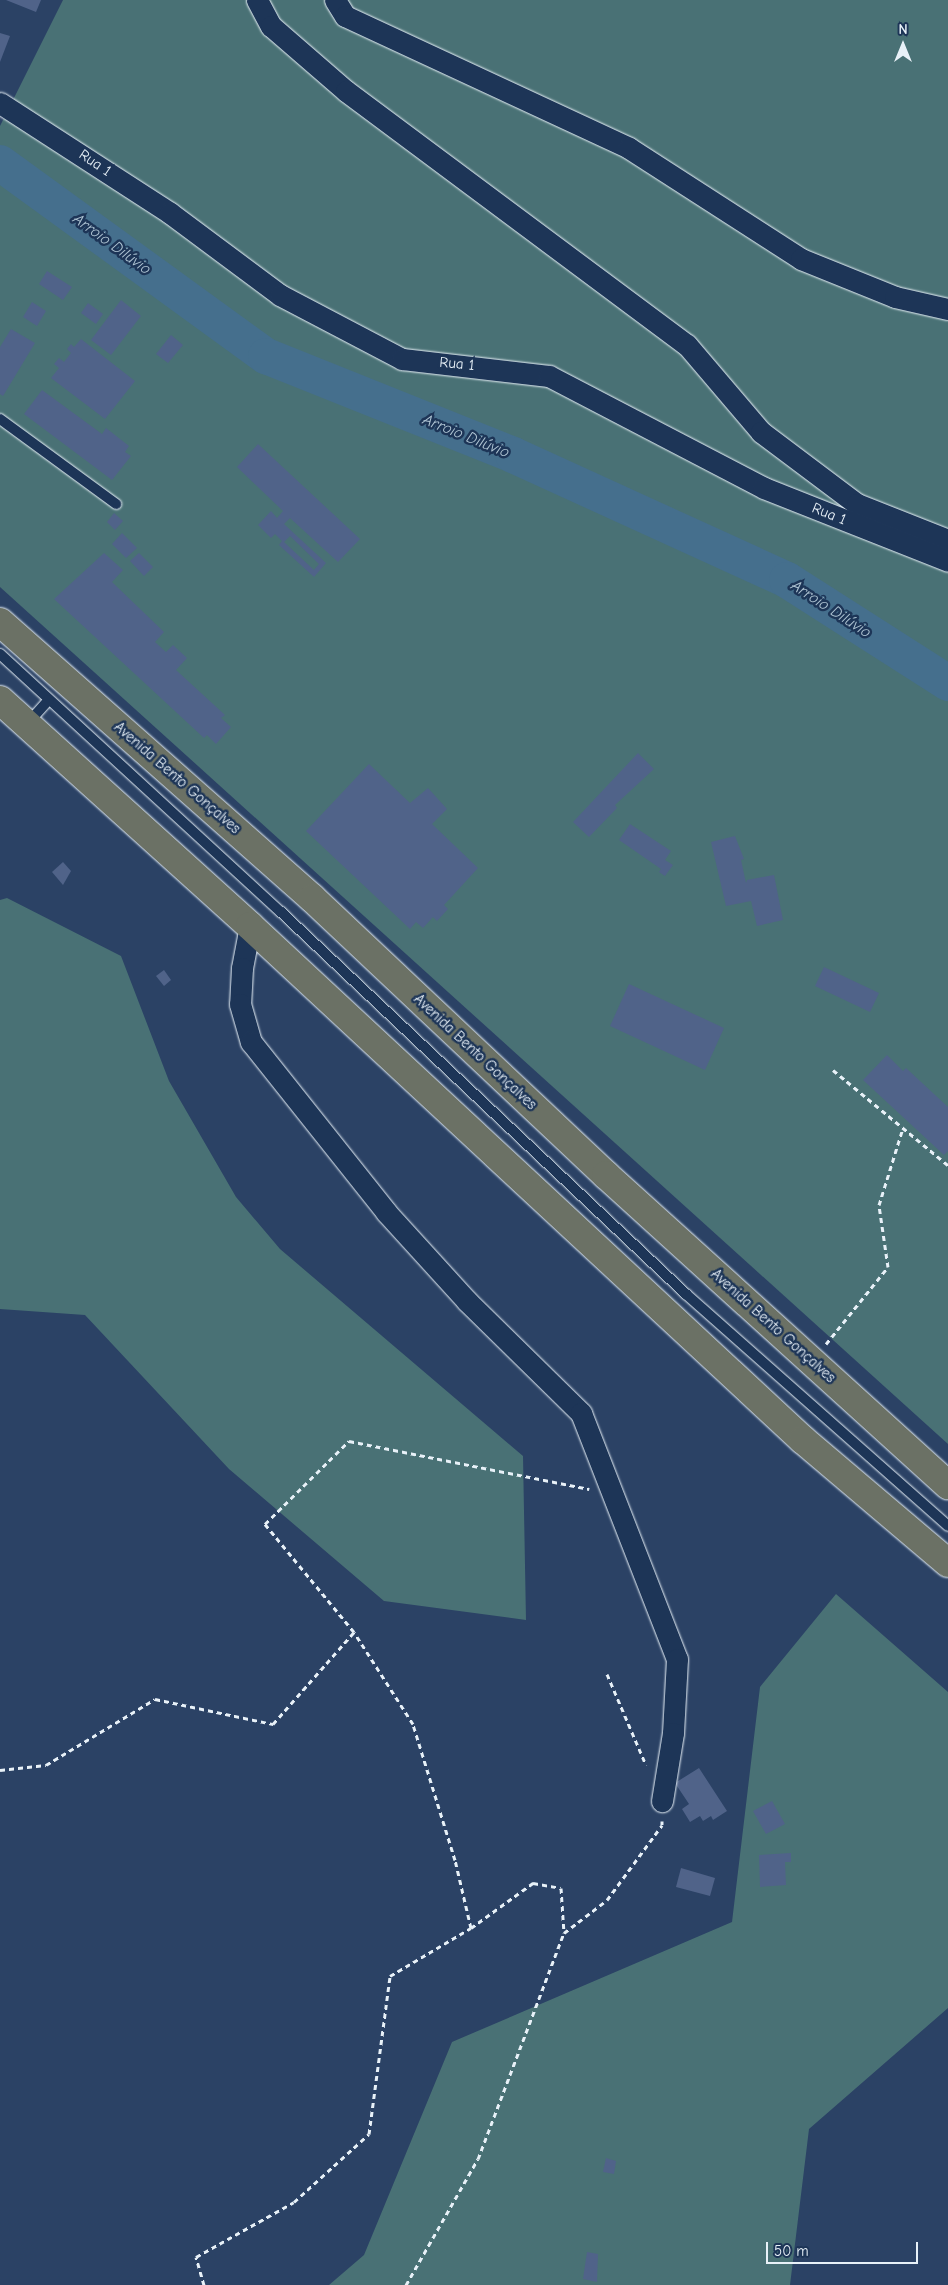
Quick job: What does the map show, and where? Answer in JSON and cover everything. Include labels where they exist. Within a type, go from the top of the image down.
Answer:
[{"type":"main road","name":"Avenida Bento Gonçalves","points":[[0,622],[312,898],[606,1175],[948,1485]]},
{"type":"main road","points":[[0,700],[250,926],[610,1258],[682,1329],[803,1440],[948,1563]]},
{"type":"street","name":"Rua 1","points":[[257,0],[271,26],[346,91],[687,345],[761,432],[858,504],[948,540]]},
{"type":"street","points":[[335,0],[345,16],[629,148],[801,259],[895,297],[948,309]]},
{"type":"street","name":"Rua 1","points":[[0,103],[170,213],[280,295],[402,359],[549,376],[764,488],[948,561]]},
{"type":"street","points":[[250,926],[242,968],[240,1004],[251,1042],[386,1212],[467,1302],[581,1413],[677,1660],[673,1733],[662,1801]]},
{"type":"lane","points":[[0,419],[116,504]]},
{"type":"lane","points":[[0,654],[288,918],[686,1294],[948,1526]]},
{"type":"lane","points":[[27,724],[50,700]]},
{"type":"path","points":[[833,1070],[947,1162]]},
{"type":"path","points":[[826,1344],[888,1267],[879,1205],[903,1128]]},
{"type":"path","points":[[471,1928],[455,1860],[413,1724],[354,1632],[265,1524],[349,1441],[614,1494]]},
{"type":"path","points":[[0,1770],[46,1765],[155,1699],[273,1724],[354,1632]]},
{"type":"path","points":[[564,1933],[607,1900],[662,1825],[662,1801],[607,1674]]},
{"type":"path","points":[[204,2285],[196,2257],[294,2202],[369,2134],[390,1976],[471,1928],[534,1883],[561,1888],[564,1933],[478,2160],[406,2285]]},
{"type":"green space","points":[[63,0],[948,0],[948,1444],[0,587],[0,126]]},
{"type":"green space","points":[[7,898],[121,956],[169,1081],[236,1197],[280,1249],[523,1456],[526,1620],[384,1601],[229,1469],[85,1315],[0,1309],[0,900]]},
{"type":"green space","points":[[836,1594],[948,1692],[948,2008],[809,2129],[790,2285],[329,2285],[364,2255],[452,2042],[732,1922],[760,1687]]},
{"type":"building","points":[[6,0],[41,0],[36,12]]},
{"type":"building","points":[[0,33],[10,36],[0,62]]},
{"type":"building","points":[[47,271],[72,287],[63,300],[39,284]]},
{"type":"building","points":[[121,300],[141,316],[111,355],[91,340]]},
{"type":"building","points":[[32,302],[46,311],[37,326],[23,317]]},
{"type":"building","points":[[88,303],[103,314],[96,324],[81,313]]},
{"type":"building","points":[[11,329],[35,343],[3,396],[0,394],[0,347]]},
{"type":"building","points":[[171,335],[183,345],[168,363],[156,354]]},
{"type":"building","points":[[81,339],[135,381],[105,419],[51,378],[59,368],[54,364],[59,358],[64,362],[71,353],[67,349],[71,344],[74,347]]},
{"type":"building","points":[[42,390],[102,434],[106,428],[129,446],[125,452],[131,456],[112,480],[24,414]]},
{"type":"building","points":[[258,444],[360,539],[338,562],[290,518],[284,524],[326,563],[314,577],[279,545],[282,541],[275,534],[271,538],[258,525],[271,511],[277,518],[283,511],[237,467]],"holes":[[[290,536],[319,564],[314,570],[284,542]]]},
{"type":"building","points":[[114,513],[123,521],[115,530],[107,522]]},
{"type":"building","points":[[122,533],[137,548],[126,558],[112,544]]},
{"type":"building","points":[[104,553],[123,570],[112,582],[164,632],[155,642],[166,652],[173,645],[187,658],[176,670],[225,715],[221,718],[231,727],[216,744],[207,735],[204,738],[54,599]]},
{"type":"building","points":[[139,553],[153,567],[144,576],[130,561]]},
{"type":"building","points":[[638,753],[654,769],[615,805],[617,808],[589,837],[573,822]]},
{"type":"building","points":[[369,764],[410,803],[428,788],[447,809],[432,824],[478,868],[444,905],[448,909],[437,921],[433,917],[423,928],[416,922],[410,929],[306,831]]},
{"type":"building","points":[[630,824],[671,851],[665,860],[673,865],[665,876],[659,872],[661,869],[619,840]]},
{"type":"building","points":[[735,836],[744,859],[741,860],[746,883],[747,880],[774,875],[783,920],[757,926],[751,901],[726,906],[711,842]]},
{"type":"building","points":[[63,862],[71,871],[63,885],[52,872]]},
{"type":"building","points":[[824,967],[879,993],[870,1012],[815,986]]},
{"type":"building","points":[[164,970],[171,980],[164,986],[156,976]]},
{"type":"building","points":[[629,984],[724,1028],[705,1070],[610,1026]]},
{"type":"building","points":[[887,1055],[903,1071],[906,1068],[948,1107],[948,1151],[944,1155],[863,1080]]},
{"type":"building","points":[[699,1768],[727,1811],[713,1820],[711,1816],[703,1821],[700,1816],[690,1822],[682,1809],[689,1804],[675,1783]]},
{"type":"building","points":[[772,1801],[785,1824],[766,1834],[753,1811]]},
{"type":"building","points":[[791,1853],[791,1862],[785,1862],[786,1885],[760,1887],[759,1855]]},
{"type":"building","points":[[681,1868],[715,1878],[710,1896],[676,1887]]},
{"type":"building","points":[[606,2158],[616,2161],[614,2174],[603,2172]]},
{"type":"building","points":[[587,2252],[598,2254],[597,2282],[583,2279]]},
{"type":"waterway","name":"Arroio Dilúvio","points":[[0,163],[266,356],[513,455],[787,580],[948,683]]}]
